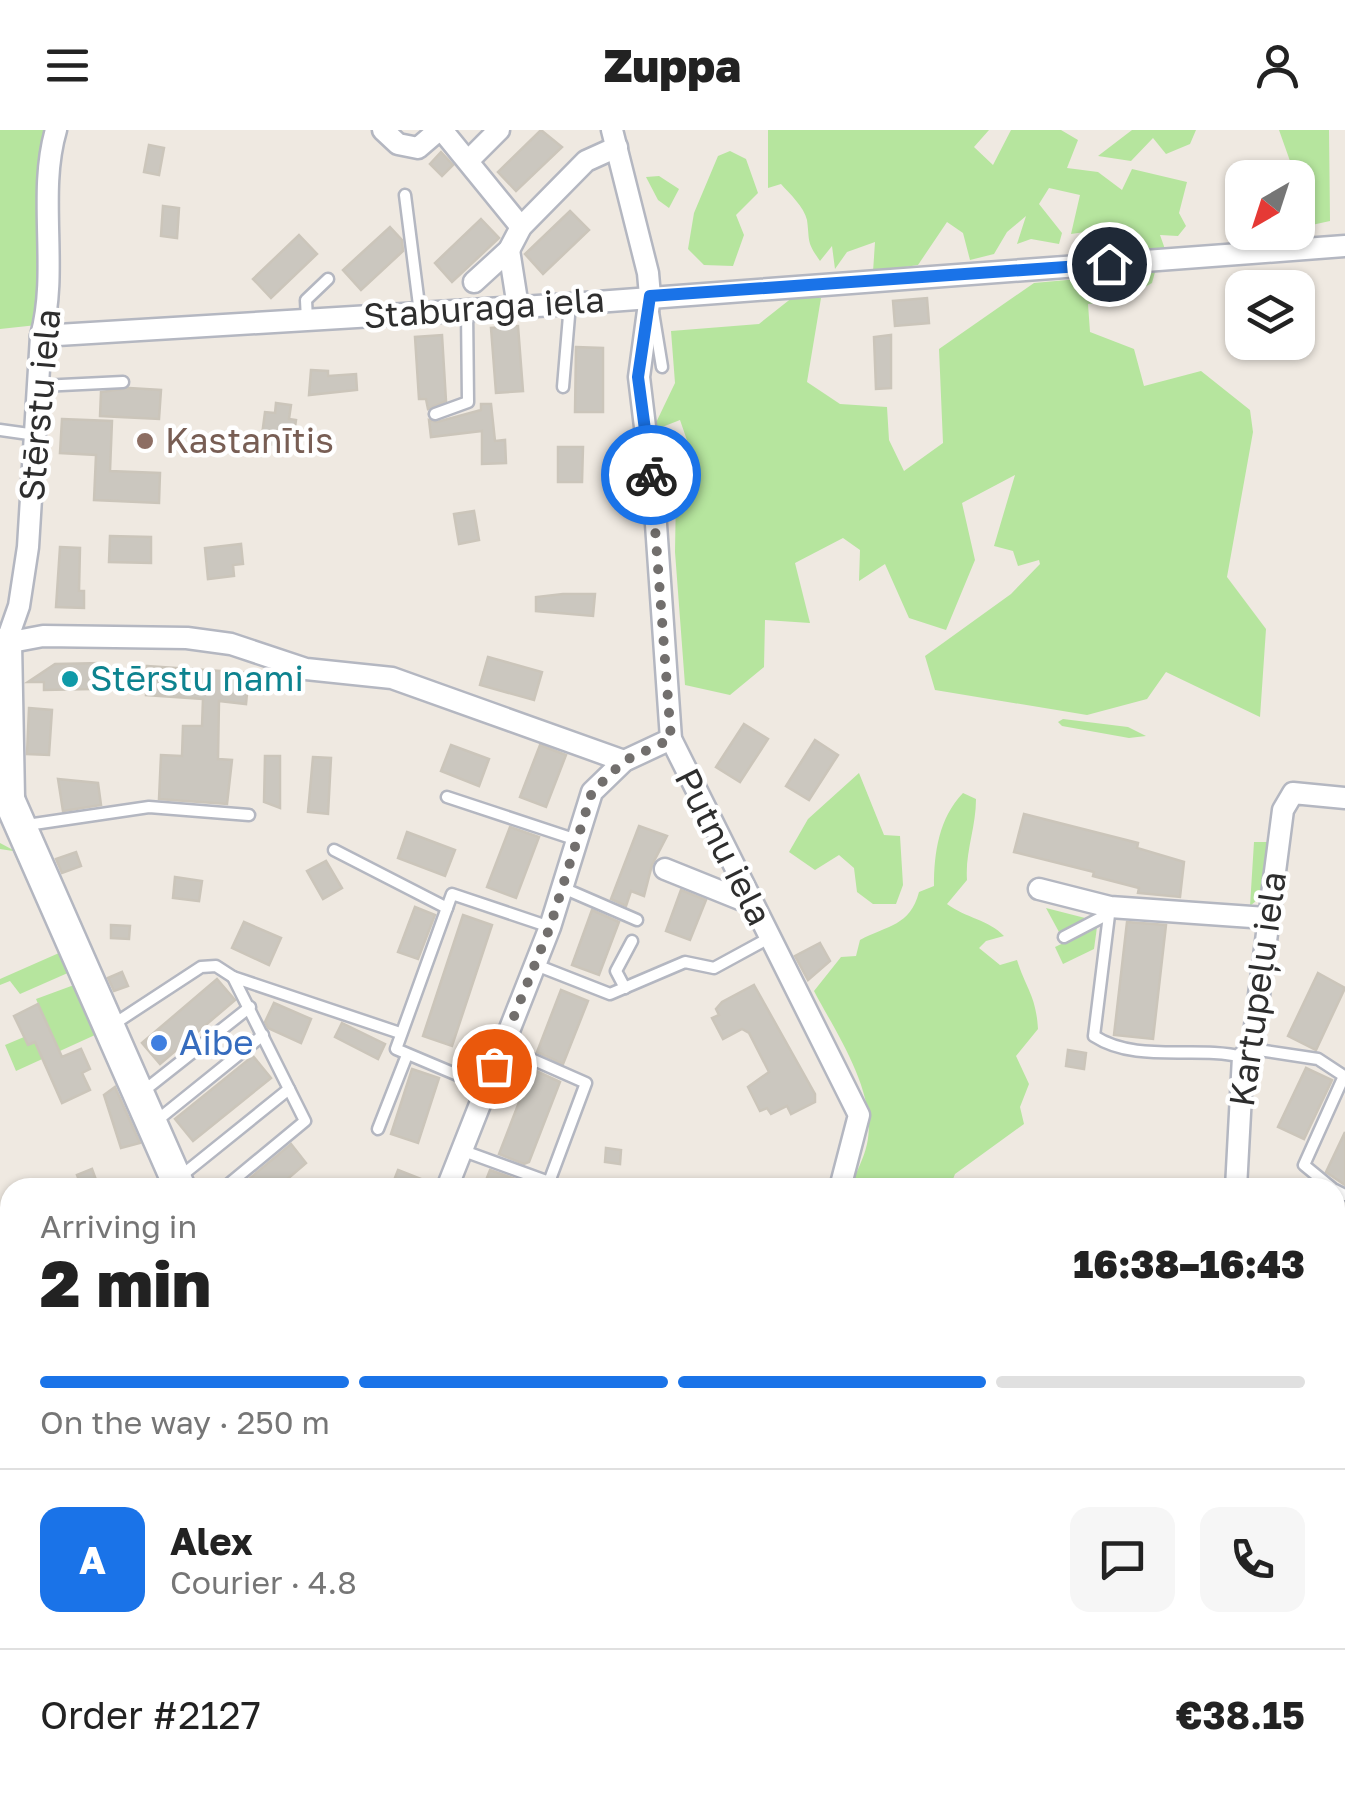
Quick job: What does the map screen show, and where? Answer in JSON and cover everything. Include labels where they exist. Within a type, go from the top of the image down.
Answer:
[{"type":"main road","name":"Stērstu iela","points":[[2,641],[4,789],[176,1178]]},
{"type":"street","name":"Stērstu iela","points":[[2,641],[18,606],[28,547],[41,386],[41,336],[50,304],[50,210],[56,130]]},
{"type":"street","points":[[383,130],[398,144],[418,148],[441,130],[521,227]]},
{"type":"street","points":[[468,161],[498,130]]},
{"type":"street","points":[[474,282],[509,250],[521,227],[614,138]]},
{"type":"street","name":"Putnu iela","points":[[614,138],[650,296],[638,377],[655,510],[671,739],[860,1114],[843,1178]]},
{"type":"street","name":"Staburaga iela","points":[[41,336],[570,304],[1345,246]]},
{"type":"street","points":[[509,250],[518,307]]},
{"type":"street","points":[[2,641],[43,636],[187,638],[231,644],[306,669],[392,678],[624,761]]},
{"type":"street","points":[[450,1178],[550,927],[592,792],[624,761],[671,739]]},
{"type":"street","name":"Kartupeļu iela","points":[[1237,1178],[1247,1053],[1283,810],[1294,793],[1345,798]]},
{"type":"street","points":[[664,869],[752,904]]},
{"type":"street","points":[[1040,889],[1110,910],[1266,918]]},
{"type":"lane","points":[[405,195],[420,313]]},
{"type":"lane","points":[[307,320],[306,300],[328,279]]},
{"type":"lane","points":[[650,296],[662,367]]},
{"type":"lane","points":[[563,387],[570,304]]},
{"type":"lane","points":[[436,414],[468,402],[467,310]]},
{"type":"lane","points":[[41,386],[123,382]]},
{"type":"lane","points":[[0,430],[37,435]]},
{"type":"lane","points":[[447,798],[577,840]]},
{"type":"lane","points":[[21,826],[149,807],[249,815]]},
{"type":"lane","points":[[334,850],[447,908]]},
{"type":"lane","points":[[562,888],[637,920]]},
{"type":"lane","points":[[486,1087],[396,1049],[452,894],[550,927]]},
{"type":"lane","points":[[1064,937],[1110,910]]},
{"type":"lane","points":[[1110,910],[1094,1036],[1104,1042],[1169,1053],[1247,1053],[1318,1059],[1344,1076],[1304,1165],[1320,1178]]},
{"type":"lane","points":[[535,964],[610,994],[685,962],[714,968],[769,938]]},
{"type":"lane","points":[[625,988],[616,972],[632,941]]},
{"type":"lane","points":[[110,1028],[201,967],[216,966],[233,977],[400,1033]]},
{"type":"lane","points":[[233,977],[304,1121],[236,1178]]},
{"type":"lane","points":[[139,1095],[250,1008]]},
{"type":"lane","points":[[152,1125],[264,1035]]},
{"type":"lane","points":[[502,1046],[586,1083],[554,1178]]},
{"type":"lane","points":[[378,1130],[407,1055]]},
{"type":"lane","points":[[186,1178],[289,1089]]},
{"type":"lane","points":[[462,1150],[520,1178]]},
{"type":"green space","points":[[0,130],[47,130],[37,325],[0,329]]},
{"type":"green space","points":[[768,130],[989,130],[974,147],[993,165],[1011,130],[1061,130],[1078,140],[1067,168],[1098,172],[1122,190],[1132,169],[1187,182],[1179,213],[1186,226],[1178,236],[1160,235],[1166,252],[1083,257],[1085,232],[1071,234],[1080,195],[1049,188],[1039,204],[1062,233],[1059,244],[1031,239],[1017,244],[1026,216],[1007,232],[994,254],[970,260],[963,233],[947,222],[918,265],[873,272],[875,242],[847,252],[835,269],[832,246],[820,261],[812,249],[807,220],[796,201],[781,184],[768,188]]},
{"type":"green space","points":[[1132,130],[1196,130],[1190,144],[1166,154],[1153,138],[1131,161],[1098,156]]},
{"type":"green space","points":[[1279,130],[1329,130],[1330,221],[1315,224],[1315,160],[1290,160]]},
{"type":"green space","points":[[730,151],[746,159],[758,193],[736,215],[744,235],[733,266],[704,265],[688,249],[694,213],[718,156]]},
{"type":"green space","points":[[659,176],[679,189],[669,208],[658,200],[646,177]]},
{"type":"green space","points":[[1155,272],[1152,283],[1122,300],[1088,304],[1090,332],[1134,349],[1144,386],[1201,371],[1250,410],[1253,432],[1227,577],[1266,629],[1260,717],[1166,672],[1147,699],[1087,715],[935,690],[925,656],[1011,594],[1040,564],[1039,560],[1018,566],[1013,551],[994,546],[1015,475],[962,503],[975,560],[946,630],[909,618],[885,564],[859,581],[860,550],[843,538],[795,563],[810,623],[765,620],[764,667],[730,695],[685,685],[675,552],[676,492],[689,446],[680,420],[652,431],[675,383],[671,331],[759,324],[793,297],[821,298],[807,382],[840,404],[887,407],[889,440],[904,471],[943,443],[939,349],[1034,283]]},
{"type":"green space","points":[[1063,719],[1128,727],[1146,736],[1129,738],[1062,726],[1058,722]]},
{"type":"green space","points":[[859,773],[884,835],[900,836],[903,885],[896,904],[873,904],[857,892],[854,868],[839,855],[815,870],[789,852],[808,819]]},
{"type":"green space","points":[[963,793],[976,799],[967,880],[947,904],[1004,936],[986,941],[979,948],[1000,965],[1017,960],[1037,1017],[1038,1029],[1016,1056],[1029,1084],[1020,1107],[1024,1124],[953,1178],[854,1178],[867,1144],[866,1104],[853,1064],[814,991],[841,957],[856,956],[860,940],[904,918],[919,892],[934,886],[940,836]]},
{"type":"green space","points":[[1254,842],[1268,842],[1263,895],[1250,906]]},
{"type":"green space","points":[[0,843],[15,851],[70,972],[20,994],[10,981],[0,985],[0,979],[59,953],[13,851],[0,849]]},
{"type":"green space","points":[[1046,908],[1089,919],[1059,932]]},
{"type":"green space","points":[[1097,927],[1094,949],[1063,964],[1055,947]]},
{"type":"green space","points":[[74,985],[95,1035],[16,1071],[5,1045],[24,1037],[51,1034],[36,999]]},
{"type":"building","points":[[541,130],[562,147],[516,191],[498,172]]},
{"type":"building","points":[[149,145],[164,148],[159,175],[144,172]]},
{"type":"building","points":[[441,152],[453,165],[442,176],[430,164]]},
{"type":"building","points":[[163,206],[179,208],[177,238],[161,236]]},
{"type":"building","points":[[570,211],[589,230],[543,274],[525,254]]},
{"type":"building","points":[[481,219],[499,238],[452,282],[435,263]]},
{"type":"building","points":[[390,227],[402,240],[403,251],[361,290],[343,270]]},
{"type":"building","points":[[299,235],[317,254],[271,298],[253,279]]},
{"type":"building","points":[[927,298],[929,323],[895,326],[893,301]]},
{"type":"building","points":[[518,326],[523,391],[496,393],[491,328]]},
{"type":"building","points":[[442,335],[446,401],[428,409],[426,399],[419,399],[415,337]]},
{"type":"building","points":[[891,335],[891,388],[876,389],[874,337]]},
{"type":"building","points":[[576,347],[603,348],[603,412],[575,412]]},
{"type":"building","points":[[311,370],[328,371],[328,376],[356,374],[357,390],[309,395]]},
{"type":"building","points":[[129,388],[161,390],[159,419],[100,416],[101,392]]},
{"type":"building","points":[[276,403],[291,405],[289,419],[296,420],[292,447],[261,443],[265,412],[275,413]]},
{"type":"building","points":[[481,404],[491,404],[495,441],[505,440],[506,463],[482,464],[482,431],[431,437],[429,420],[437,422],[481,410]]},
{"type":"building","points":[[62,419],[112,421],[110,471],[160,473],[159,503],[94,500],[96,455],[60,453]]},
{"type":"building","points":[[558,447],[583,447],[582,482],[558,482]]},
{"type":"building","points":[[474,511],[479,540],[459,544],[454,514]]},
{"type":"building","points":[[110,536],[151,537],[151,563],[109,562]]},
{"type":"building","points":[[241,544],[243,564],[233,565],[234,576],[208,579],[205,548]]},
{"type":"building","points":[[60,547],[80,548],[79,591],[84,591],[84,608],[56,607]]},
{"type":"building","points":[[595,594],[593,616],[536,611],[536,597]]},
{"type":"building","points":[[488,657],[542,672],[534,700],[480,685]]},
{"type":"building","name":"Stērstu nami","points":[[102,663],[102,685],[94,689],[44,690],[44,682],[28,682],[55,664]]},
{"type":"building","points":[[147,666],[249,673],[246,704],[219,701],[218,759],[232,760],[227,804],[159,799],[161,755],[182,756],[183,726],[202,726],[203,699],[146,695]]},
{"type":"building","points":[[29,708],[52,710],[49,755],[27,754]]},
{"type":"building","points":[[744,724],[768,739],[740,782],[716,767]]},
{"type":"building","points":[[815,740],[838,755],[809,800],[786,786]]},
{"type":"building","points":[[451,745],[489,759],[479,786],[441,771]]},
{"type":"building","points":[[540,745],[566,755],[546,807],[520,797]]},
{"type":"building","points":[[265,756],[280,756],[280,808],[264,802]]},
{"type":"building","points":[[313,757],[331,758],[328,814],[308,812]]},
{"type":"building","points":[[58,779],[98,783],[101,805],[63,811]]},
{"type":"building","points":[[1024,814],[1138,843],[1137,848],[1184,862],[1180,897],[1138,893],[1139,888],[1093,876],[1094,872],[1014,852]]},
{"type":"building","points":[[639,826],[667,836],[652,865],[644,896],[631,891],[626,906],[611,899]]},
{"type":"building","points":[[510,827],[539,837],[516,898],[487,887]]},
{"type":"building","points":[[407,832],[455,850],[445,876],[398,858]]},
{"type":"building","points":[[76,852],[81,866],[62,873],[56,859]]},
{"type":"building","points":[[326,861],[342,888],[323,899],[307,871]]},
{"type":"building","points":[[175,877],[202,881],[199,901],[173,898]]},
{"type":"building","points":[[681,890],[706,900],[690,940],[666,931]]},
{"type":"building","points":[[415,907],[435,915],[418,959],[398,952]]},
{"type":"building","points":[[592,910],[619,922],[599,975],[572,965]]},
{"type":"building","points":[[463,915],[492,925],[452,1046],[423,1036]]},
{"type":"building","points":[[244,922],[281,938],[269,965],[232,948]]},
{"type":"building","points":[[1127,922],[1166,925],[1153,1039],[1114,1035]]},
{"type":"building","points":[[111,925],[130,926],[129,939],[111,938]]},
{"type":"building","points":[[820,943],[830,961],[808,980],[795,956]]},
{"type":"building","points":[[122,972],[128,986],[114,991],[108,978]]},
{"type":"building","points":[[1318,973],[1345,988],[1316,1050],[1288,1036]]},
{"type":"building","points":[[217,979],[235,1000],[160,1064],[142,1043]]},
{"type":"building","points":[[754,985],[815,1094],[815,1102],[791,1114],[787,1106],[771,1114],[767,1108],[760,1111],[748,1087],[769,1072],[749,1033],[742,1029],[723,1039],[712,1018],[719,1015],[716,1009],[722,1002]]},
{"type":"building","points":[[561,990],[588,1001],[563,1064],[537,1052]]},
{"type":"building","points":[[274,1003],[311,1019],[301,1043],[268,1028],[265,1022]]},
{"type":"building","points":[[38,1004],[62,1057],[81,1049],[90,1069],[82,1073],[90,1090],[62,1103],[35,1042],[28,1045],[14,1016]]},
{"type":"building","points":[[342,1023],[385,1044],[378,1059],[335,1037]]},
{"type":"building","points":[[1068,1050],[1086,1053],[1084,1069],[1066,1066]]},
{"type":"building","points":[[253,1056],[271,1078],[193,1141],[175,1119]]},
{"type":"building","points":[[1306,1068],[1332,1080],[1304,1139],[1278,1127]]},
{"type":"building","points":[[412,1069],[439,1078],[418,1143],[391,1134]]},
{"type":"building","points":[[532,1069],[560,1082],[529,1162],[524,1164],[499,1154]]},
{"type":"building","points":[[115,1087],[140,1143],[121,1148],[104,1095]]},
{"type":"building","points":[[1345,1132],[1345,1178],[1335,1178],[1326,1172]]},
{"type":"building","points":[[291,1144],[306,1163],[289,1178],[250,1178]]},
{"type":"building","points":[[606,1148],[621,1150],[620,1164],[605,1162]]},
{"type":"building","points":[[92,1169],[95,1178],[78,1178],[77,1175]]},
{"type":"building","points":[[398,1170],[419,1178],[395,1178]]},
{"type":"building","points":[[490,1170],[512,1178],[487,1178]]},
{"type":"way so far","points":[[494,1066],[550,927],[592,792],[606,774],[624,761],[671,739],[651,475]]},
{"type":"place","name":"Kastanītis","points":[[145,441]]},
{"type":"place","name":"Stērstu nami","points":[[70,679]]},
{"type":"place","name":"Aibe","points":[[159,1043]]},
{"type":"route","points":[[651,475],[638,377],[650,296],[1109,264]]}]
